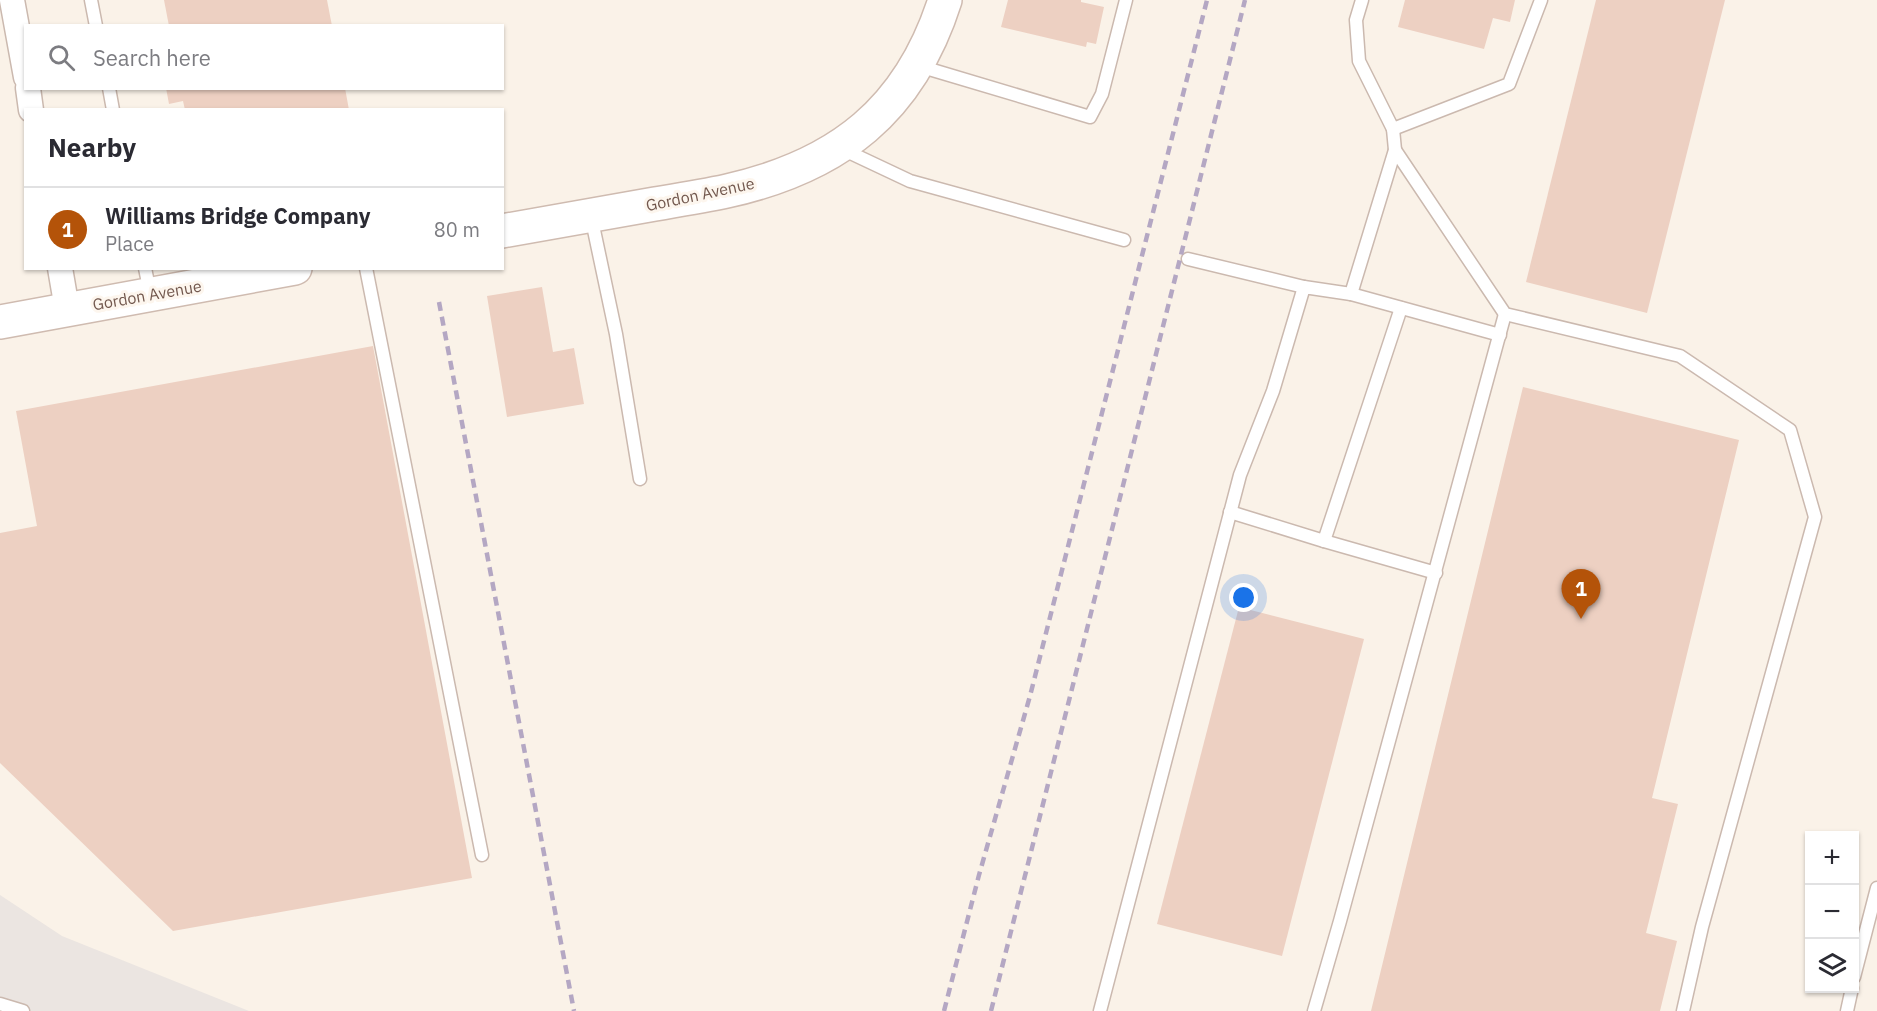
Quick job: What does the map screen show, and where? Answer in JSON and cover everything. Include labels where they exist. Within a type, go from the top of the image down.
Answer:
[{"type":"street","name":"Gordon Avenue","points":[[504,231],[727,191],[790,171],[839,148],[871,122],[910,76],[932,37],[945,0]]},
{"type":"street","points":[[8,3],[24,69]]},
{"type":"street","points":[[28,90],[31,108]]},
{"type":"street","points":[[60,270],[67,309]]},
{"type":"street","name":"Gordon Avenue","points":[[0,322],[67,309],[148,281],[272,270]]},
{"type":"lane","points":[[91,0],[96,24]]},
{"type":"lane","points":[[910,76],[1090,117],[1102,94],[1126,0]]},
{"type":"lane","points":[[1351,294],[1395,150],[1393,129],[1359,61],[1356,20],[1362,0]]},
{"type":"lane","points":[[1393,129],[1509,84],[1541,0]]},
{"type":"lane","points":[[109,90],[113,108]]},
{"type":"lane","points":[[839,148],[910,181],[1124,240]]},
{"type":"lane","points":[[1395,150],[1506,314],[1680,356],[1790,430],[1815,517],[1702,927],[1683,1011]]},
{"type":"lane","points":[[591,215],[615,334],[640,479]]},
{"type":"lane","points":[[1188,259],[1304,287],[1351,294],[1500,335]]},
{"type":"lane","points":[[366,270],[482,855]]},
{"type":"lane","points":[[1100,1011],[1240,475],[1272,391],[1304,287]]},
{"type":"lane","points":[[1324,541],[1401,308]]},
{"type":"lane","points":[[1314,1011],[1506,314]]},
{"type":"lane","points":[[1230,512],[1436,573]]},
{"type":"lane","points":[[1859,958],[1877,888]]},
{"type":"lane","points":[[1847,1011],[1851,993]]},
{"type":"lane","points":[[0,1004],[23,1011]]},
{"type":"shaded area","points":[[0,895],[62,936],[249,1011],[0,1011]]},
{"type":"building","points":[[164,0],[327,0],[332,24],[169,24]]},
{"type":"building","points":[[1008,0],[1081,0],[1081,2],[1104,7],[1096,44],[1087,42],[1086,47],[1001,27]]},
{"type":"building","points":[[1405,0],[1515,0],[1510,22],[1493,18],[1484,49],[1398,27]]},
{"type":"building","points":[[1596,0],[1725,0],[1647,313],[1526,282]]},
{"type":"building","points":[[166,90],[345,90],[349,108],[185,108],[183,101],[169,104]]},
{"type":"building","points":[[542,287],[553,352],[574,348],[584,404],[507,417],[487,296]]},
{"type":"building","points":[[373,346],[472,878],[173,931],[0,763],[0,533],[37,526],[16,411]]},
{"type":"building","points":[[1523,387],[1739,440],[1652,798],[1678,804],[1646,933],[1677,941],[1660,1011],[1371,1011]]},
{"type":"building","points":[[1239,607],[1364,639],[1282,956],[1157,924]]},
{"type":"railway","points":[[944,1011],[979,875],[1030,696],[1207,0]]},
{"type":"railway","points":[[991,1011],[1245,0]]},
{"type":"railway","points":[[439,302],[574,1011]]},
{"type":"place","name":"Williams Bridge Company","points":[[1581,619]]}]
